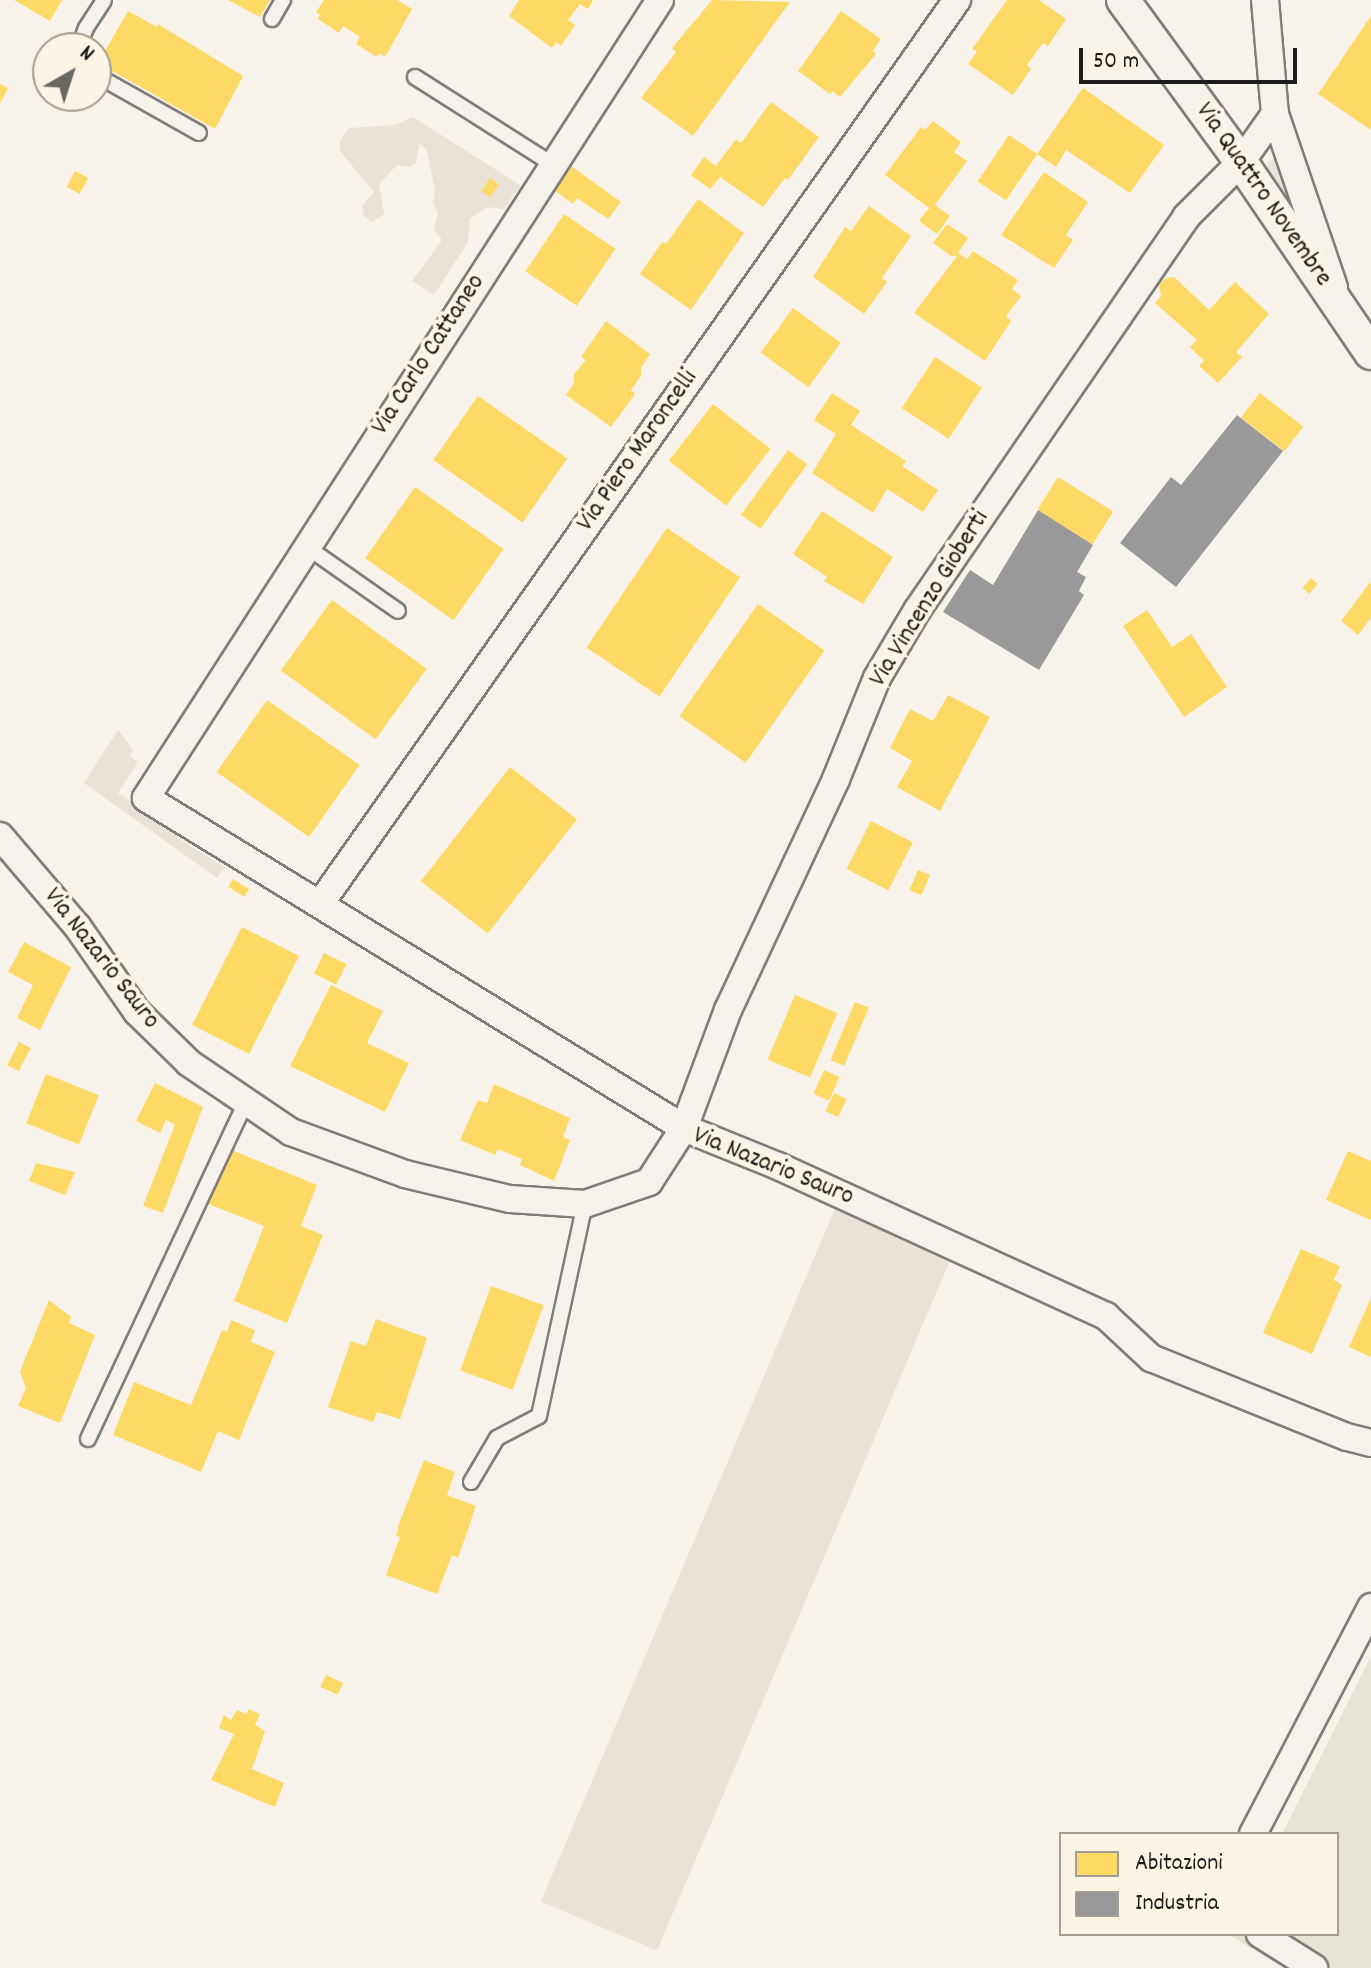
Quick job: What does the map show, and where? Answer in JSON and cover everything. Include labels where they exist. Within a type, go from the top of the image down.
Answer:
[{"type":"street","name":"Via Carlo Cattaneo","points":[[320,904],[146,798],[660,0]]},
{"type":"street","name":"Via Piero Maroncelli","points":[[320,904],[957,0]]},
{"type":"street","name":"Via Quattro Novembre","points":[[1123,0],[1241,162],[1371,353]]},
{"type":"street","points":[[1265,0],[1275,114],[1339,302]]},
{"type":"street","name":"Via Vincenzo Gioberti","points":[[684,1128],[728,1010],[836,779],[877,678],[918,609],[1186,217],[1241,162],[1275,114]]},
{"type":"street","name":"Via Nazario Sauro","points":[[0,836],[77,926],[137,1012],[189,1063],[291,1132],[405,1174],[510,1199],[585,1204],[649,1182],[684,1128],[778,1166],[1106,1316],[1151,1358],[1347,1437],[1371,1443]]},
{"type":"street","points":[[320,904],[684,1128]]},
{"type":"street","points":[[1254,1832],[1371,1607]]},
{"type":"street","points":[[1263,1936],[1314,1968]]},
{"type":"lane","points":[[85,32],[104,0]]},
{"type":"lane","points":[[272,19],[283,0]]},
{"type":"lane","points":[[415,77],[552,164]]},
{"type":"lane","points":[[112,84],[199,133]]},
{"type":"lane","points":[[307,547],[398,611]]},
{"type":"lane","points":[[88,1439],[246,1101]]},
{"type":"lane","points":[[471,1482],[497,1438],[539,1416],[585,1204]]},
{"type":"shaded area","points":[[413,117],[520,185],[504,209],[487,207],[470,219],[468,242],[434,295],[412,281],[442,240],[434,229],[438,213],[433,203],[435,191],[427,151],[420,143],[416,163],[409,167],[397,165],[379,184],[384,214],[372,222],[364,216],[362,206],[374,192],[340,151],[340,141],[349,128],[395,125]]},
{"type":"shaded area","points":[[1281,154],[1294,192],[1289,199],[1266,164]]},
{"type":"shaded area","points":[[118,730],[133,750],[130,756],[138,762],[118,793],[179,832],[177,838],[225,867],[217,878],[84,783]]},
{"type":"shaded area","points":[[843,1190],[959,1239],[657,1951],[541,1902]]},
{"type":"shaded area","points":[[1371,1656],[1371,1968],[1284,1968],[1231,1936],[1339,1936],[1339,1832],[1283,1832]]},
{"type":"building: Abitazioni","points":[[14,0],[62,0],[50,21]]},
{"type":"building: Abitazioni","points":[[228,0],[270,0],[260,17]]},
{"type":"building: Abitazioni","points":[[324,0],[397,0],[412,9],[385,57],[379,53],[377,57],[356,44],[360,37],[343,26],[339,33],[318,19],[320,15],[316,12]]},
{"type":"building: Abitazioni","points":[[519,0],[593,0],[588,9],[580,4],[568,20],[575,25],[561,46],[556,42],[552,48],[509,16]]},
{"type":"building: Abitazioni","points":[[712,0],[790,2],[693,136],[641,98],[676,52],[672,48]]},
{"type":"building: Abitazioni","points":[[1007,0],[1039,0],[1066,19],[1048,46],[1043,43],[1027,65],[1031,69],[1013,95],[968,64],[977,51],[972,49]]},
{"type":"building: Abitazioni","points":[[128,11],[157,27],[158,24],[243,76],[215,129],[112,71],[112,39]]},
{"type":"building: Abitazioni","points":[[841,11],[881,39],[873,51],[876,54],[840,97],[832,91],[830,94],[798,71]]},
{"type":"building: Abitazioni","points":[[1371,16],[1371,130],[1318,94]]},
{"type":"building: Abitazioni","points":[[0,84],[8,88],[0,104]]},
{"type":"building: Abitazioni","points":[[1083,88],[1164,145],[1130,193],[1066,150],[1056,167],[1037,154]]},
{"type":"building: Abitazioni","points":[[771,102],[819,137],[788,180],[785,178],[763,207],[720,177],[710,189],[691,175],[704,157],[716,166],[736,139],[741,143]]},
{"type":"building: Abitazioni","points":[[933,121],[961,142],[954,152],[967,161],[935,205],[950,216],[937,234],[919,221],[929,208],[885,175],[921,127],[925,130]]},
{"type":"building: Abitazioni","points":[[1009,135],[1037,154],[1006,200],[978,181]]},
{"type":"building: Abitazioni","points":[[571,166],[621,202],[608,219],[577,198],[573,204],[554,190]]},
{"type":"building: Abitazioni","points":[[75,171],[88,178],[80,194],[67,187]]},
{"type":"building: Abitazioni","points":[[1044,172],[1088,202],[1066,235],[1073,240],[1054,268],[1001,235]]},
{"type":"building: Abitazioni","points":[[490,178],[499,184],[490,197],[481,191]]},
{"type":"building: Abitazioni","points":[[698,199],[744,233],[691,310],[640,274]]},
{"type":"building: Abitazioni","points":[[869,206],[911,236],[882,278],[887,282],[864,314],[813,277],[845,227],[851,231]]},
{"type":"building: Abitazioni","points":[[564,214],[615,249],[577,306],[525,271]]},
{"type":"building: Abitazioni","points":[[947,224],[968,238],[958,253],[967,259],[973,251],[1018,280],[1012,289],[1021,296],[1006,316],[1011,321],[985,361],[914,313],[957,256],[951,256],[933,243]]},
{"type":"building: Abitazioni","points":[[1174,277],[1209,310],[1235,282],[1269,314],[1236,352],[1242,357],[1218,383],[1199,366],[1204,361],[1190,347],[1197,340],[1155,303],[1161,296],[1159,285],[1166,278]]},
{"type":"building: Abitazioni","points":[[793,308],[841,343],[808,387],[761,352]]},
{"type":"building: Abitazioni","points":[[606,321],[650,354],[631,390],[635,394],[611,427],[566,395],[574,383],[574,374],[586,360],[581,357]]},
{"type":"building: Abitazioni","points":[[935,357],[982,387],[949,439],[902,408]]},
{"type":"building: Abitazioni","points":[[832,393],[860,411],[851,425],[906,461],[902,466],[938,490],[923,512],[887,489],[873,513],[812,473],[836,434],[814,420]]},
{"type":"building: Abitazioni","points":[[1260,393],[1303,427],[1284,451],[1241,417]]},
{"type":"building: Abitazioni","points":[[478,396],[567,459],[523,522],[433,460]]},
{"type":"building: Abitazioni","points":[[713,404],[771,449],[726,506],[669,461]]},
{"type":"building: Abitazioni","points":[[788,450],[807,464],[760,529],[741,515]]},
{"type":"building: Abitazioni","points":[[1058,477],[1113,511],[1092,545],[1037,510]]},
{"type":"building: Abitazioni","points":[[415,487],[503,549],[454,620],[365,558]]},
{"type":"building: Abitazioni","points":[[822,511],[893,557],[863,604],[824,581],[827,577],[793,554]]},
{"type":"building: Abitazioni","points":[[667,528],[740,577],[659,697],[586,647]]},
{"type":"building: Abitazioni","points":[[1311,578],[1318,584],[1309,594],[1302,588]]},
{"type":"building: Abitazioni","points":[[1371,581],[1371,618],[1358,635],[1341,621]]},
{"type":"building: Abitazioni","points":[[332,600],[427,669],[376,739],[281,670]]},
{"type":"building: Abitazioni","points":[[758,604],[824,650],[746,763],[679,716]]},
{"type":"building: Abitazioni","points":[[1147,610],[1172,647],[1191,634],[1227,687],[1184,717],[1123,626]]},
{"type":"building: Abitazioni","points":[[948,695],[990,717],[940,811],[897,787],[912,761],[890,748],[910,709],[933,721]]},
{"type":"building: Abitazioni","points":[[267,700],[360,765],[309,837],[217,772]]},
{"type":"building: Abitazioni","points":[[510,767],[577,819],[488,934],[421,881]]},
{"type":"building: Abitazioni","points":[[871,821],[913,842],[888,890],[846,869]]},
{"type":"building: Abitazioni","points":[[918,870],[930,875],[921,895],[909,890]]},
{"type":"building: Abitazioni","points":[[233,879],[249,889],[244,897],[228,887]]},
{"type":"building: Abitazioni","points":[[242,927],[299,956],[249,1054],[192,1025]]},
{"type":"building: Abitazioni","points":[[24,942],[71,967],[40,1030],[17,1018],[33,985],[8,972]]},
{"type":"building: Abitazioni","points":[[324,953],[346,964],[336,985],[314,974]]},
{"type":"building: Abitazioni","points":[[331,985],[383,1011],[367,1043],[409,1063],[385,1112],[290,1066]]},
{"type":"building: Abitazioni","points":[[795,995],[837,1013],[810,1077],[768,1059]]},
{"type":"building: Abitazioni","points":[[855,1002],[869,1008],[844,1066],[830,1060]]},
{"type":"building: Abitazioni","points":[[19,1042],[31,1048],[19,1071],[7,1065]]},
{"type":"building: Abitazioni","points":[[824,1070],[840,1077],[829,1101],[813,1094]]},
{"type":"building: Abitazioni","points":[[46,1074],[99,1095],[79,1144],[26,1123]]},
{"type":"building: Abitazioni","points":[[155,1083],[203,1107],[163,1213],[143,1206],[175,1125],[166,1120],[160,1133],[136,1121]]},
{"type":"building: Abitazioni","points":[[494,1084],[570,1118],[563,1137],[570,1140],[554,1181],[520,1165],[522,1159],[498,1149],[495,1155],[460,1140],[478,1100],[487,1103]]},
{"type":"building: Abitazioni","points":[[834,1093],[847,1099],[838,1117],[826,1111]]},
{"type":"building: Abitazioni","points":[[229,1149],[317,1185],[301,1226],[323,1235],[287,1323],[234,1301],[264,1226],[206,1203]]},
{"type":"building: Abitazioni","points":[[1348,1151],[1371,1161],[1371,1220],[1326,1200]]},
{"type":"building: Abitazioni","points":[[36,1163],[75,1172],[65,1195],[29,1181]]},
{"type":"building: Abitazioni","points":[[1301,1249],[1340,1266],[1334,1280],[1342,1285],[1312,1354],[1263,1333]]},
{"type":"building: Abitazioni","points":[[491,1286],[544,1305],[513,1390],[460,1371]]},
{"type":"building: Abitazioni","points":[[1371,1298],[1371,1357],[1349,1347]]},
{"type":"building: Abitazioni","points":[[49,1300],[71,1317],[69,1323],[95,1335],[60,1423],[18,1406],[26,1388],[20,1371]]},
{"type":"building: Abitazioni","points":[[376,1319],[427,1338],[400,1419],[377,1412],[373,1422],[328,1407],[351,1341],[366,1346]]},
{"type":"building: Abitazioni","points":[[231,1320],[255,1330],[251,1342],[275,1352],[239,1440],[218,1431],[201,1472],[113,1435],[134,1382],[191,1405],[222,1330],[227,1332]]},
{"type":"building: Abitazioni","points":[[424,1460],[455,1472],[447,1495],[476,1506],[458,1558],[452,1555],[437,1594],[386,1575],[400,1537],[396,1536],[399,1524]]},
{"type":"building: Abitazioni","points":[[326,1675],[343,1683],[338,1695],[321,1687]]},
{"type":"building: Abitazioni","points":[[249,1709],[260,1714],[255,1725],[265,1731],[252,1769],[284,1783],[275,1807],[211,1780],[234,1734],[219,1728],[224,1715],[231,1720],[237,1710],[246,1714]]},
{"type":"building: Industria","points":[[1237,415],[1283,451],[1176,587],[1120,543],[1171,477],[1181,485]]},
{"type":"building: Industria","points":[[1038,510],[1093,545],[1077,572],[1086,577],[1079,591],[1084,595],[1039,670],[943,612],[970,570],[993,585]]}]
